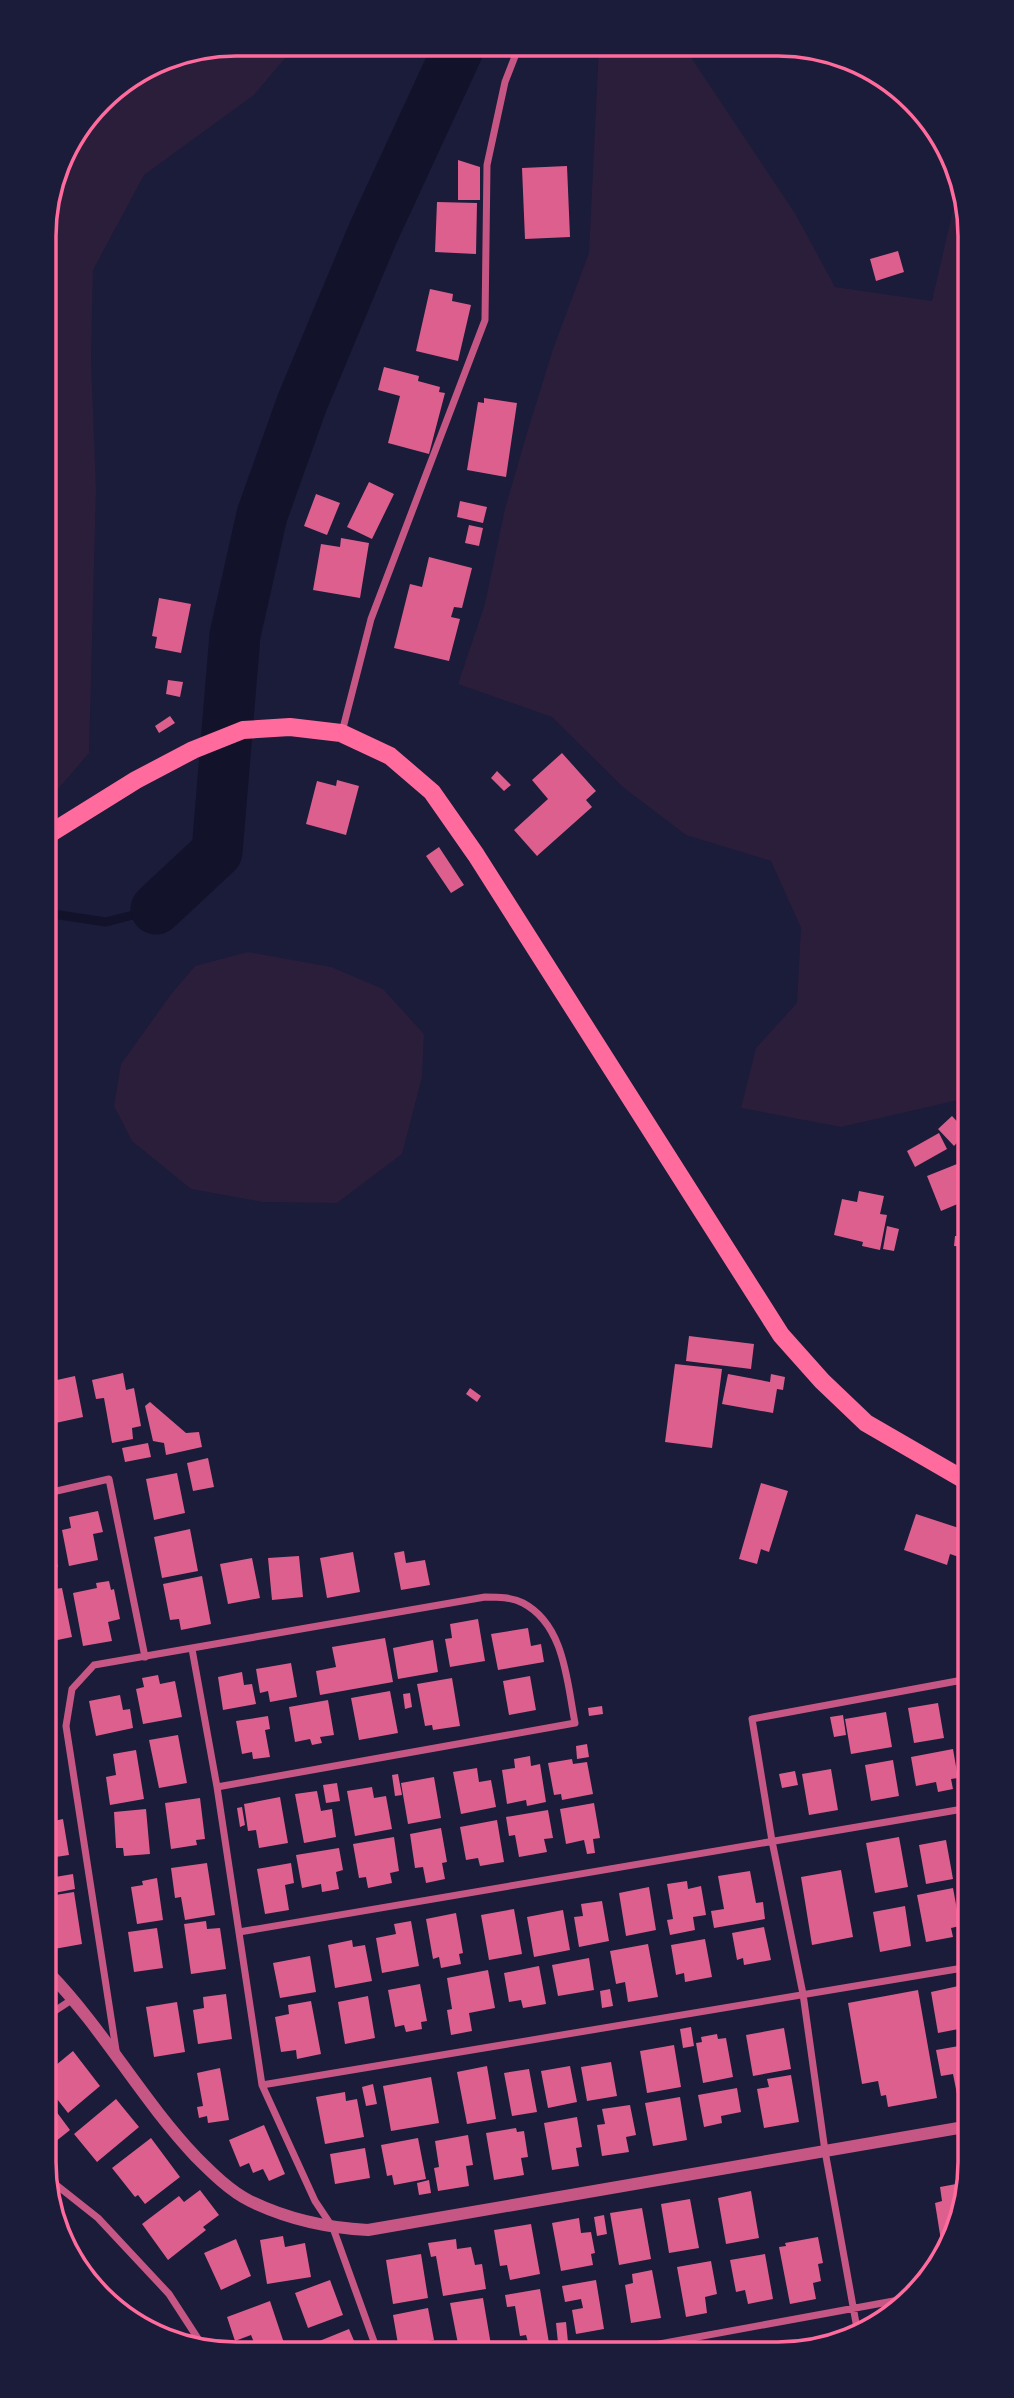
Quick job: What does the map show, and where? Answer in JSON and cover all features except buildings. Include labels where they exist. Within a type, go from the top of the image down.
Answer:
[{"type":"main road","points":[[56,829],[193,750],[243,730],[290,727],[341,733],[390,756],[432,792],[477,855],[781,1335],[822,1381],[866,1423],[958,1476]]},
{"type":"street","points":[[341,733],[371,619],[485,320],[487,165],[505,82],[515,56]]},
{"type":"street","points":[[56,1491],[109,1479],[145,1657]]},
{"type":"street","points":[[117,2059],[66,1726],[72,1689],[94,1665],[485,1597],[505,1598],[523,1603],[550,1628],[559,1650],[575,1723],[217,1787]]},
{"type":"street","points":[[192,1649],[217,1787],[262,2085],[315,2201],[333,2228],[374,2342]]},
{"type":"street","points":[[856,2324],[825,2151],[803,1994],[772,1841],[752,1719],[958,1681]]},
{"type":"street","points":[[239,1932],[958,1810]]},
{"type":"street","points":[[262,2085],[958,1969]]},
{"type":"street","points":[[56,1980],[74,1999],[172,2132],[213,2174],[248,2200],[333,2228],[368,2230],[958,2128]]},
{"type":"street","points":[[56,2010],[74,1999]]},
{"type":"street","points":[[58,2187],[98,2218],[160,2285],[197,2338]]},
{"type":"street","points":[[670,2342],[891,2301]]},
{"type":"shaded area","points":[[287,56],[254,95],[144,175],[93,270],[91,359],[96,489],[89,753],[56,791],[56,225],[62,190],[80,146],[93,127],[117,101],[146,80],[190,62],[213,58]]},
{"type":"shaded area","points":[[599,56],[690,56],[796,215],[835,287],[932,301],[954,202],[958,236],[958,1100],[841,1127],[741,1108],[756,1048],[797,1003],[801,928],[771,861],[686,835],[624,788],[552,717],[458,684],[485,604],[505,509],[527,433],[553,349],[589,253]]},
{"type":"shaded area","points":[[248,952],[331,967],[383,989],[424,1034],[422,1077],[402,1154],[337,1203],[263,1202],[191,1189],[132,1141],[114,1106],[121,1064],[195,966]]},
{"type":"waterway","points":[[156,909],[217,852],[235,635],[262,515],[302,403],[373,233],[455,56]]},
{"type":"waterway","points":[[56,914],[106,922],[156,909]]}]
